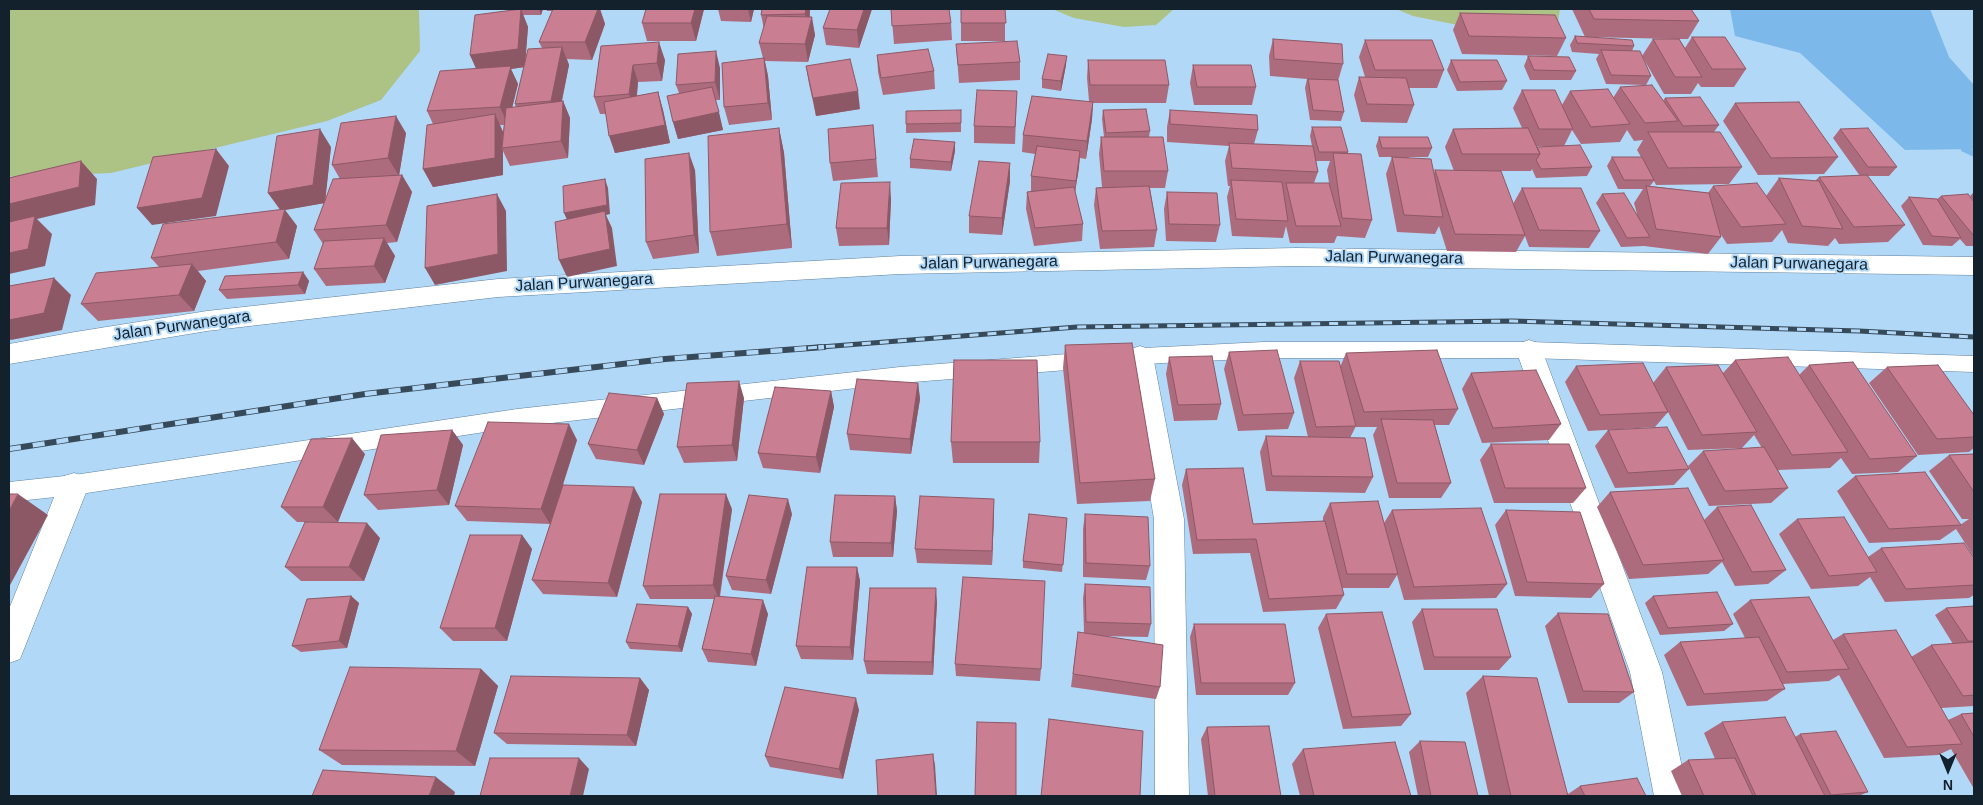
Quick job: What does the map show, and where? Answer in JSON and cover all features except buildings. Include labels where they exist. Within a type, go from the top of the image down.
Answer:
[{"type":"street","name":"Jalan Purwanegara","points":[[9,354],[207,321],[498,288],[900,265],[1296,257],[1974,266]]},
{"type":"street","points":[[1530,350],[1646,672],[1671,796]]},
{"type":"street","points":[[1140,356],[1169,519],[1172,796]]},
{"type":"street","points":[[9,648],[74,484]]},
{"type":"lane","points":[[9,492],[517,418],[900,375],[1140,356],[1264,350],[1530,350],[1974,364]]},
{"type":"lane","points":[[1930,362],[1944,385]]},
{"type":"green space","points":[[9,9],[419,9],[420,51],[381,100],[327,121],[111,173],[13,177],[9,176]]},
{"type":"green space","points":[[1052,9],[1174,9],[1156,25],[1124,27],[1074,18]]},
{"type":"green space","points":[[1396,9],[1560,9],[1557,28],[1463,26],[1413,16]]},
{"type":"water","points":[[1730,9],[1930,9],[1949,57],[1974,85],[1974,149],[1905,150],[1800,53],[1735,36]]},
{"type":"waterway","points":[[1964,149],[1974,154]]},
{"type":"railway","points":[[808,348],[1077,327],[1512,321],[1859,331],[1974,337]]},
{"type":"railway","points":[[9,449],[365,394],[665,359],[824,347]]}]
